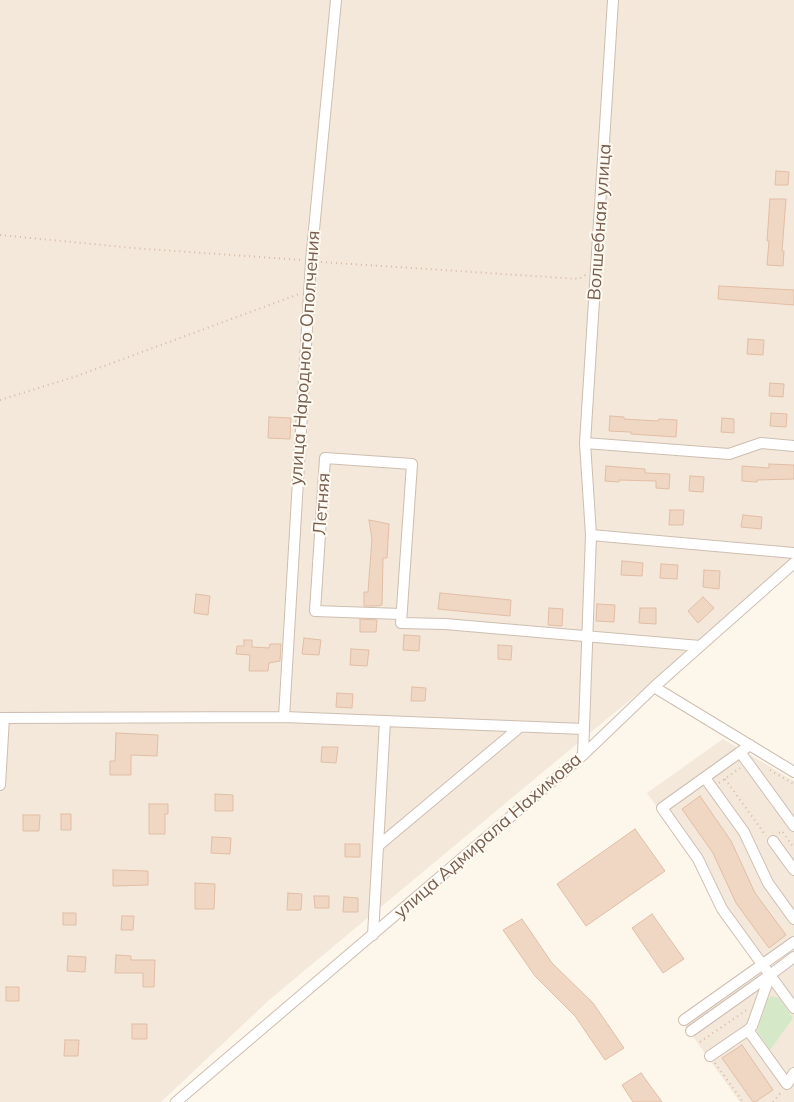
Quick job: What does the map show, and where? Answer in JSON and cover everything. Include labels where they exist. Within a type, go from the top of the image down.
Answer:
[{"type":"street","name":"улица Народного Ополчения","points":[[284,717],[311,261],[336,0]]},
{"type":"street","name":"Волшебная улица","points":[[583,756],[591,535],[585,443],[614,0]]},
{"type":"street","points":[[585,443],[729,454],[761,443],[794,446]]},
{"type":"street","name":"Летняя","points":[[401,614],[315,611],[325,458],[412,464],[401,623],[445,624],[700,646]]},
{"type":"street","points":[[591,535],[794,552]]},
{"type":"street","name":"улица Адмирала Нахимова","points":[[176,1102],[583,756],[654,687],[794,562]]},
{"type":"street","points":[[654,687],[794,772]]},
{"type":"street","points":[[0,785],[2,718],[284,717],[584,728]]},
{"type":"street","points":[[373,935],[385,721]]},
{"type":"street","points":[[378,846],[520,726]]},
{"type":"street","points":[[750,745],[662,808],[698,858],[722,909],[794,1008]]},
{"type":"street","points":[[740,752],[794,826]]},
{"type":"street","points":[[705,778],[744,832],[768,883],[794,919]]},
{"type":"street","points":[[771,841],[794,870]]},
{"type":"street","points":[[684,1020],[794,942]]},
{"type":"street","points":[[691,1031],[794,957]]},
{"type":"street","points":[[713,1058],[752,1026],[770,974]]},
{"type":"street","points":[[748,1030],[786,1084],[794,1074]]},
{"type":"path","points":[[0,235],[133,248],[579,279],[597,268]]},
{"type":"path","points":[[0,400],[77,376],[310,290]]},
{"type":"path","points":[[712,788],[748,763]]},
{"type":"path","points":[[770,770],[794,784]]},
{"type":"path","points":[[725,779],[771,841]]},
{"type":"path","points":[[700,1042],[753,1005]]},
{"type":"path","points":[[713,1058],[715,1064],[743,1102]]},
{"type":"path","points":[[773,1102],[783,1089]]},
{"type":"shaded area","points":[[0,0],[794,0],[794,566],[269,1000],[161,1102],[0,1102]]},
{"type":"shaded area","points":[[723,739],[794,781],[794,1102],[740,1102],[681,1020],[757,963],[718,913],[695,861],[647,793]]},
{"type":"green space","points":[[771,996],[779,998],[793,1018],[770,1050],[757,1031],[768,999]]},
{"type":"building","points":[[776,171],[789,172],[788,185],[775,185]]},
{"type":"building","points":[[770,199],[786,199],[782,251],[784,251],[783,266],[767,265]]},
{"type":"building","points":[[719,286],[794,290],[794,305],[718,299]]},
{"type":"building","points":[[748,339],[764,340],[763,355],[747,354]]},
{"type":"building","points":[[770,383],[784,384],[783,397],[769,396]]},
{"type":"building","points":[[771,413],[787,414],[786,427],[770,426]]},
{"type":"building","points":[[610,416],[624,417],[624,419],[677,420],[676,437],[609,431]]},
{"type":"building","points":[[269,417],[291,418],[290,439],[268,438]]},
{"type":"building","points":[[722,418],[734,419],[734,433],[721,432]]},
{"type":"building","points":[[769,464],[794,465],[794,479],[757,480],[757,482],[742,481],[742,466],[769,468]]},
{"type":"building","points":[[606,466],[645,469],[645,473],[670,474],[669,489],[656,488],[656,481],[605,481]]},
{"type":"building","points":[[690,476],[704,477],[703,492],[689,491]]},
{"type":"building","points":[[670,510],[684,510],[683,525],[669,525]]},
{"type":"building","points":[[743,515],[762,517],[761,529],[741,527]]},
{"type":"building","points":[[369,520],[389,524],[387,558],[383,558],[382,605],[377,606],[364,606],[364,592],[368,592],[372,539]]},
{"type":"building","points":[[622,561],[643,563],[642,576],[621,575]]},
{"type":"building","points":[[661,564],[678,565],[677,579],[660,578]]},
{"type":"building","points":[[704,570],[720,571],[719,589],[703,587]]},
{"type":"building","points":[[440,593],[511,600],[510,616],[438,609]]},
{"type":"building","points":[[196,594],[210,596],[208,615],[194,613]]},
{"type":"building","points":[[703,597],[714,608],[698,623],[688,611]]},
{"type":"building","points":[[597,604],[615,605],[614,622],[596,621]]},
{"type":"building","points":[[549,608],[563,609],[562,626],[548,625]]},
{"type":"building","points":[[640,608],[656,608],[656,624],[639,623]]},
{"type":"building","points":[[360,619],[377,620],[376,632],[360,632]]},
{"type":"building","points":[[404,635],[420,636],[419,651],[403,650]]},
{"type":"building","points":[[304,638],[321,640],[319,655],[302,654]]},
{"type":"building","points":[[244,640],[252,640],[252,647],[269,648],[270,644],[281,644],[280,661],[269,663],[268,671],[249,671],[250,655],[236,654],[237,646],[244,646]]},
{"type":"building","points":[[498,645],[512,646],[511,660],[498,659]]},
{"type":"building","points":[[351,649],[369,650],[367,666],[350,665]]},
{"type":"building","points":[[412,687],[426,688],[425,701],[411,701]]},
{"type":"building","points":[[337,693],[353,694],[352,708],[336,707]]},
{"type":"building","points":[[116,733],[158,735],[157,756],[131,755],[131,775],[110,775],[110,761],[115,761]]},
{"type":"building","points":[[322,747],[338,747],[336,763],[321,762]]},
{"type":"building","points":[[215,794],[233,795],[233,811],[215,811]]},
{"type":"building","points":[[700,796],[731,841],[755,893],[786,935],[769,948],[736,903],[713,853],[682,809]]},
{"type":"building","points":[[149,804],[168,804],[168,814],[165,814],[165,834],[149,834]]},
{"type":"building","points":[[61,814],[71,814],[71,830],[61,830]]},
{"type":"building","points":[[23,815],[40,815],[39,831],[23,831]]},
{"type":"building","points":[[635,829],[665,871],[586,926],[557,884]]},
{"type":"building","points":[[212,837],[231,838],[230,854],[211,853]]},
{"type":"building","points":[[345,844],[360,844],[360,857],[345,857]]},
{"type":"building","points":[[113,870],[148,871],[148,885],[113,886]]},
{"type":"building","points":[[195,883],[215,884],[214,909],[195,909]]},
{"type":"building","points":[[288,893],[302,894],[301,910],[287,910]]},
{"type":"building","points":[[314,896],[329,896],[329,908],[315,908]]},
{"type":"building","points":[[344,897],[358,898],[358,912],[343,912]]},
{"type":"building","points":[[63,913],[76,913],[76,925],[63,925]]},
{"type":"building","points":[[652,914],[684,959],[663,973],[632,928]]},
{"type":"building","points":[[122,916],[134,916],[133,930],[121,930]]},
{"type":"building","points":[[522,919],[552,963],[593,1003],[624,1048],[605,1060],[575,1016],[535,976],[503,930]]},
{"type":"building","points":[[116,955],[131,956],[131,960],[155,960],[154,987],[143,987],[143,973],[115,973]]},
{"type":"building","points":[[68,956],[86,957],[85,972],[67,971]]},
{"type":"building","points":[[6,987],[19,987],[19,1001],[6,1001]]},
{"type":"building","points":[[132,1024],[147,1024],[147,1039],[132,1039]]},
{"type":"building","points":[[65,1040],[79,1040],[78,1056],[64,1056]]},
{"type":"building","points":[[742,1045],[773,1090],[755,1102],[753,1102],[722,1058]]},
{"type":"building","points":[[641,1073],[662,1102],[633,1102],[622,1085]]}]
